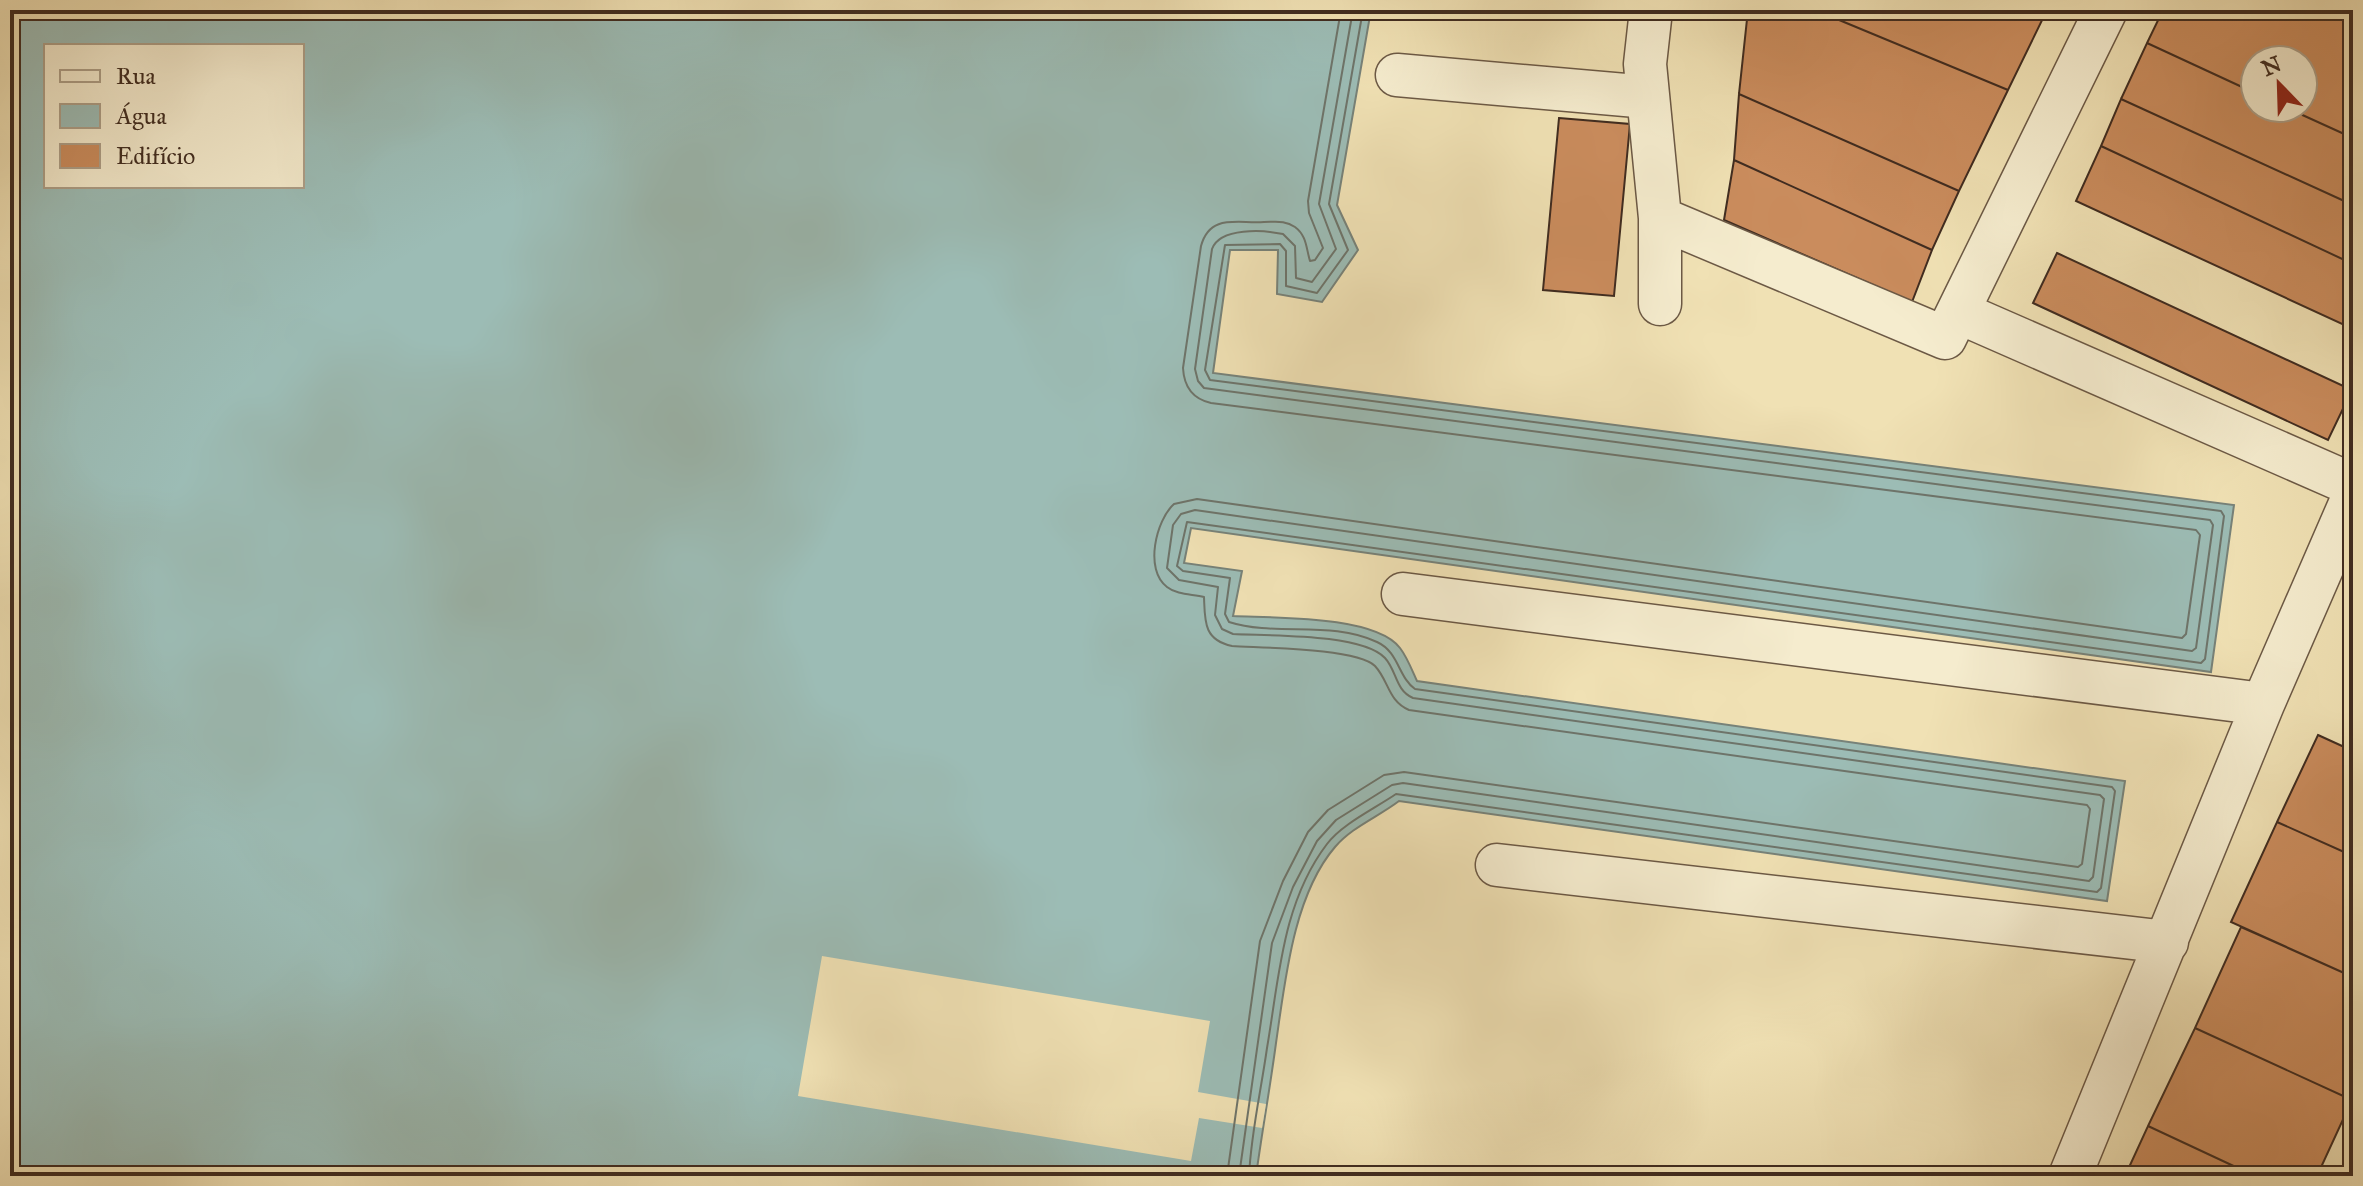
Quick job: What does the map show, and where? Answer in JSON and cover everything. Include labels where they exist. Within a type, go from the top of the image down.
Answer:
[{"type":"lane","points":[[1651,10],[1645,64],[1660,218],[1660,304]]},
{"type":"lane","points":[[1660,218],[1945,338],[2106,10]]},
{"type":"lane","points":[[1397,75],[1648,97]]},
{"type":"lane","points":[[1958,312],[2353,485]]},
{"type":"lane","points":[[2070,1176],[2263,704],[2353,497]]},
{"type":"lane","points":[[1403,594],[2263,704]]},
{"type":"lane","points":[[1497,865],[2167,942]]},
{"type":"water","points":[[10,10],[1371,10],[1337,205],[1358,250],[1322,302],[1277,294],[1278,250],[1230,250],[1213,373],[2234,505],[2211,672],[1191,528],[1184,563],[1242,571],[1233,616],[1322,620],[1369,629],[1387,637],[1400,648],[1417,681],[2125,781],[2107,901],[1399,801],[1342,840],[1321,867],[1309,890],[1293,940],[1256,1176],[10,1176]]},
{"type":"pier","points":[[822,956],[1210,1021],[1198,1092],[1266,1104],[1262,1128],[1199,1118],[1191,1161],[798,1096]]},
{"type":"building","points":[[1748,10],[1815,10],[2008,90],[1959,191],[1739,94]]},
{"type":"building","points":[[1815,10],[2047,10],[2008,90]]},
{"type":"building","points":[[2163,10],[2328,10],[2353,22],[2353,138],[2319,123],[2319,44],[2239,44],[2239,86],[2147,43]]},
{"type":"building","points":[[2147,43],[2239,86],[2239,124],[2319,123],[2353,138],[2353,205],[2121,99]]},
{"type":"building","points":[[1739,94],[1959,191],[1932,250],[1734,160]]},
{"type":"building","points":[[2121,99],[2353,205],[2353,264],[2101,146]]},
{"type":"building","points":[[1559,118],[1630,124],[1614,296],[1543,290]]},
{"type":"building","points":[[2101,146],[2353,264],[2353,329],[2076,201]]},
{"type":"building","points":[[1734,160],[1932,250],[1912,302],[1724,220]]},
{"type":"building","points":[[2057,253],[2352,390],[2328,440],[2033,303]]},
{"type":"building","points":[[2318,735],[2353,751],[2353,856],[2277,822]]},
{"type":"building","points":[[2277,822],[2353,856],[2353,977],[2231,922]]},
{"type":"building","points":[[2241,927],[2353,977],[2352,1100],[2195,1028]]},
{"type":"building","points":[[2195,1028],[2352,1100],[2317,1176],[2255,1176],[2148,1126]]},
{"type":"building","points":[[2148,1126],[2255,1176],[2125,1176]]}]
